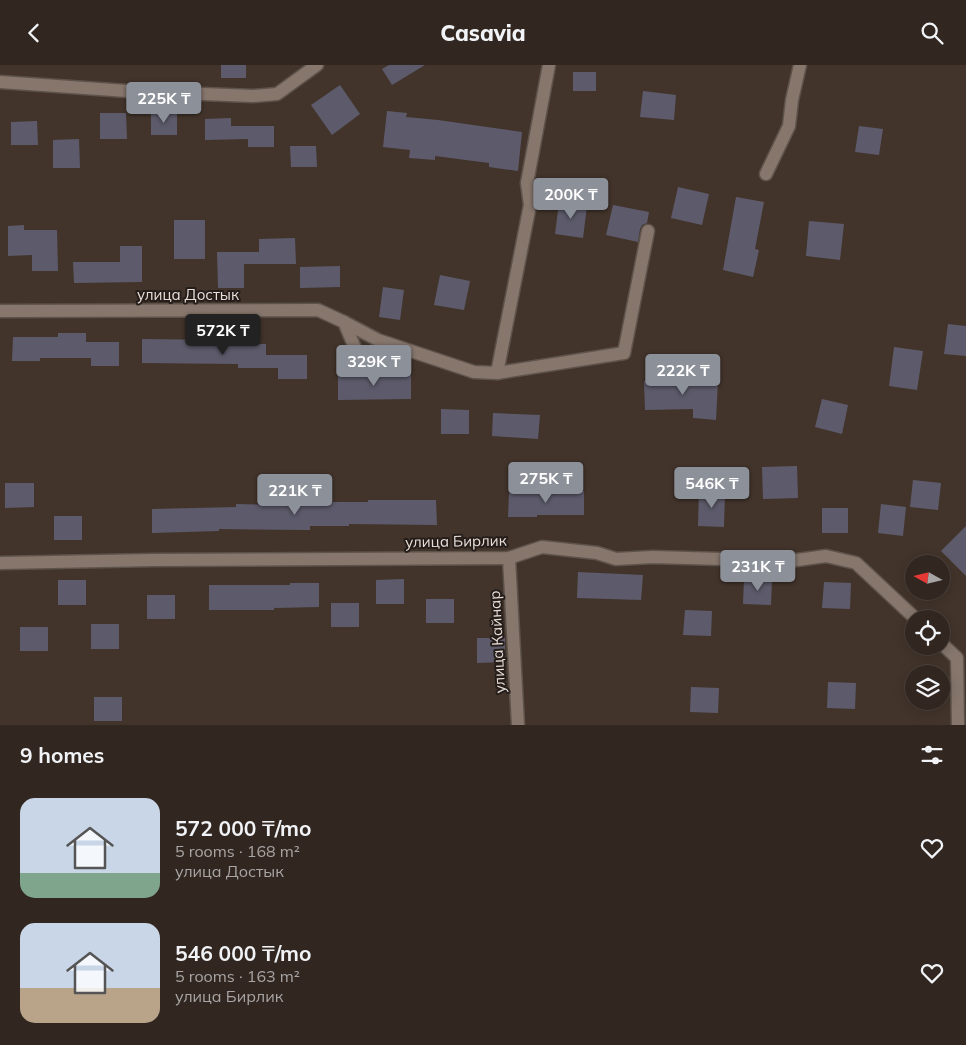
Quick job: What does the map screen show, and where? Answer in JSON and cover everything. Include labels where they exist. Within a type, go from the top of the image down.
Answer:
[{"type":"street","points":[[0,83],[253,96],[277,94],[317,65]]},
{"type":"street","points":[[497,373],[530,205],[527,183],[549,65]]},
{"type":"street","points":[[766,174],[788,126],[800,65]]},
{"type":"street","name":"улица Достык","points":[[0,311],[318,310],[387,343],[474,372],[497,373],[624,353],[648,231]]},
{"type":"street","points":[[344,322],[355,348]]},
{"type":"street","name":"улица Бирлик","points":[[0,563],[153,559],[509,558],[542,547],[597,553],[616,559],[653,557],[790,561],[826,556],[856,563],[906,610]]},
{"type":"street","name":"улица Кайнар","points":[[509,558],[518,725]]},
{"type":"street","points":[[950,651],[957,658],[958,725]]},
{"type":"building","points":[[221,65],[246,65],[246,78],[221,78]]},
{"type":"building","points":[[389,65],[425,65],[392,85],[382,69]]},
{"type":"building","points":[[573,72],[596,72],[596,91],[573,91]]},
{"type":"building","points":[[340,85],[360,114],[332,135],[311,105]]},
{"type":"building","points":[[643,91],[676,95],[674,120],[640,117]]},
{"type":"building","points":[[387,111],[407,113],[406,117],[522,132],[518,171],[489,167],[489,163],[435,156],[435,160],[409,158],[410,150],[383,147]]},
{"type":"building","points":[[100,113],[126,113],[127,139],[100,139]]},
{"type":"building","points":[[151,114],[177,114],[177,135],[151,135]]},
{"type":"building","points":[[231,118],[231,126],[274,126],[274,147],[248,147],[248,139],[205,140],[205,119]]},
{"type":"building","points":[[37,121],[38,145],[11,145],[11,122]]},
{"type":"building","points":[[859,126],[883,129],[879,155],[855,152]]},
{"type":"building","points":[[79,139],[80,168],[53,168],[53,140]]},
{"type":"building","points":[[290,146],[316,146],[317,167],[291,167]]},
{"type":"building","points":[[678,187],[709,194],[702,225],[671,218]]},
{"type":"building","points":[[736,197],[764,202],[755,249],[759,250],[753,277],[723,270]]},
{"type":"building","points":[[559,203],[587,206],[583,238],[555,234]]},
{"type":"building","points":[[613,205],[649,212],[647,223],[642,225],[640,229],[638,242],[606,235]]},
{"type":"building","points":[[174,220],[205,220],[205,259],[174,259]]},
{"type":"building","points":[[809,221],[844,224],[840,260],[806,256]]},
{"type":"building","points":[[24,225],[24,230],[57,230],[58,271],[32,271],[32,255],[8,256],[8,226]]},
{"type":"building","points":[[295,238],[296,264],[244,264],[244,288],[218,288],[217,252],[259,252],[259,239]]},
{"type":"building","points":[[120,246],[142,246],[142,282],[74,283],[73,262],[120,262]]},
{"type":"building","points":[[340,266],[340,287],[300,288],[300,267]]},
{"type":"building","points":[[440,275],[470,281],[464,310],[434,305]]},
{"type":"building","points":[[383,287],[404,290],[400,320],[379,317]]},
{"type":"building","points":[[948,324],[966,326],[966,356],[944,354]]},
{"type":"building","points":[[58,333],[86,333],[86,342],[119,342],[119,366],[91,366],[91,358],[40,358],[40,361],[12,361],[13,337],[58,337]]},
{"type":"building","points":[[142,339],[219,340],[219,344],[266,344],[266,355],[307,355],[307,379],[278,379],[278,368],[238,368],[238,364],[142,363]]},
{"type":"building","points":[[894,347],[923,351],[917,390],[889,386]]},
{"type":"building","points":[[411,375],[411,399],[338,400],[338,376]]},
{"type":"building","points":[[696,379],[718,381],[716,420],[693,418],[693,409],[645,410],[644,381]]},
{"type":"building","points":[[822,399],[848,405],[842,434],[815,427]]},
{"type":"building","points":[[441,409],[469,410],[469,434],[441,434]]},
{"type":"building","points":[[493,413],[540,415],[538,439],[492,436]]},
{"type":"building","points":[[797,466],[798,498],[763,499],[762,467]]},
{"type":"building","points":[[913,480],[941,483],[938,510],[910,507]]},
{"type":"building","points":[[5,483],[34,483],[34,507],[5,508]]},
{"type":"building","points":[[556,491],[584,491],[584,515],[508,517],[509,493],[556,493]]},
{"type":"building","points":[[699,491],[725,492],[724,527],[698,526]]},
{"type":"building","points":[[368,500],[436,500],[437,525],[349,524],[349,526],[310,526],[310,530],[219,529],[219,531],[152,533],[152,509],[236,507],[236,504],[321,506],[321,502],[368,502]]},
{"type":"building","points":[[881,504],[906,507],[903,536],[878,533]]},
{"type":"building","points":[[822,508],[848,508],[848,533],[822,533]]},
{"type":"building","points":[[54,516],[82,516],[82,540],[54,540]]},
{"type":"building","points":[[966,526],[966,576],[950,560],[950,555],[945,555],[941,551]]},
{"type":"building","points":[[578,572],[643,575],[641,600],[577,598]]},
{"type":"building","points":[[404,579],[404,604],[376,604],[376,580]]},
{"type":"building","points":[[744,579],[772,580],[771,605],[743,604]]},
{"type":"building","points":[[58,580],[86,580],[86,605],[58,605]]},
{"type":"building","points":[[824,582],[851,583],[850,609],[822,608]]},
{"type":"building","points":[[290,583],[319,583],[319,607],[274,608],[274,610],[209,610],[209,585],[290,585]]},
{"type":"building","points":[[147,595],[175,595],[175,619],[147,619]]},
{"type":"building","points":[[426,599],[454,599],[454,623],[426,623]]},
{"type":"building","points":[[331,603],[359,603],[359,627],[331,627]]},
{"type":"building","points":[[685,610],[712,611],[711,636],[683,635]]},
{"type":"building","points":[[91,624],[119,624],[119,649],[91,649]]},
{"type":"building","points":[[20,627],[48,627],[48,651],[20,651]]},
{"type":"building","points":[[477,638],[505,638],[505,662],[477,663]]},
{"type":"building","points":[[828,682],[856,683],[855,709],[827,708]]},
{"type":"building","points":[[691,687],[719,688],[718,713],[690,712]]},
{"type":"building","points":[[94,697],[122,697],[122,721],[94,721]]}]
